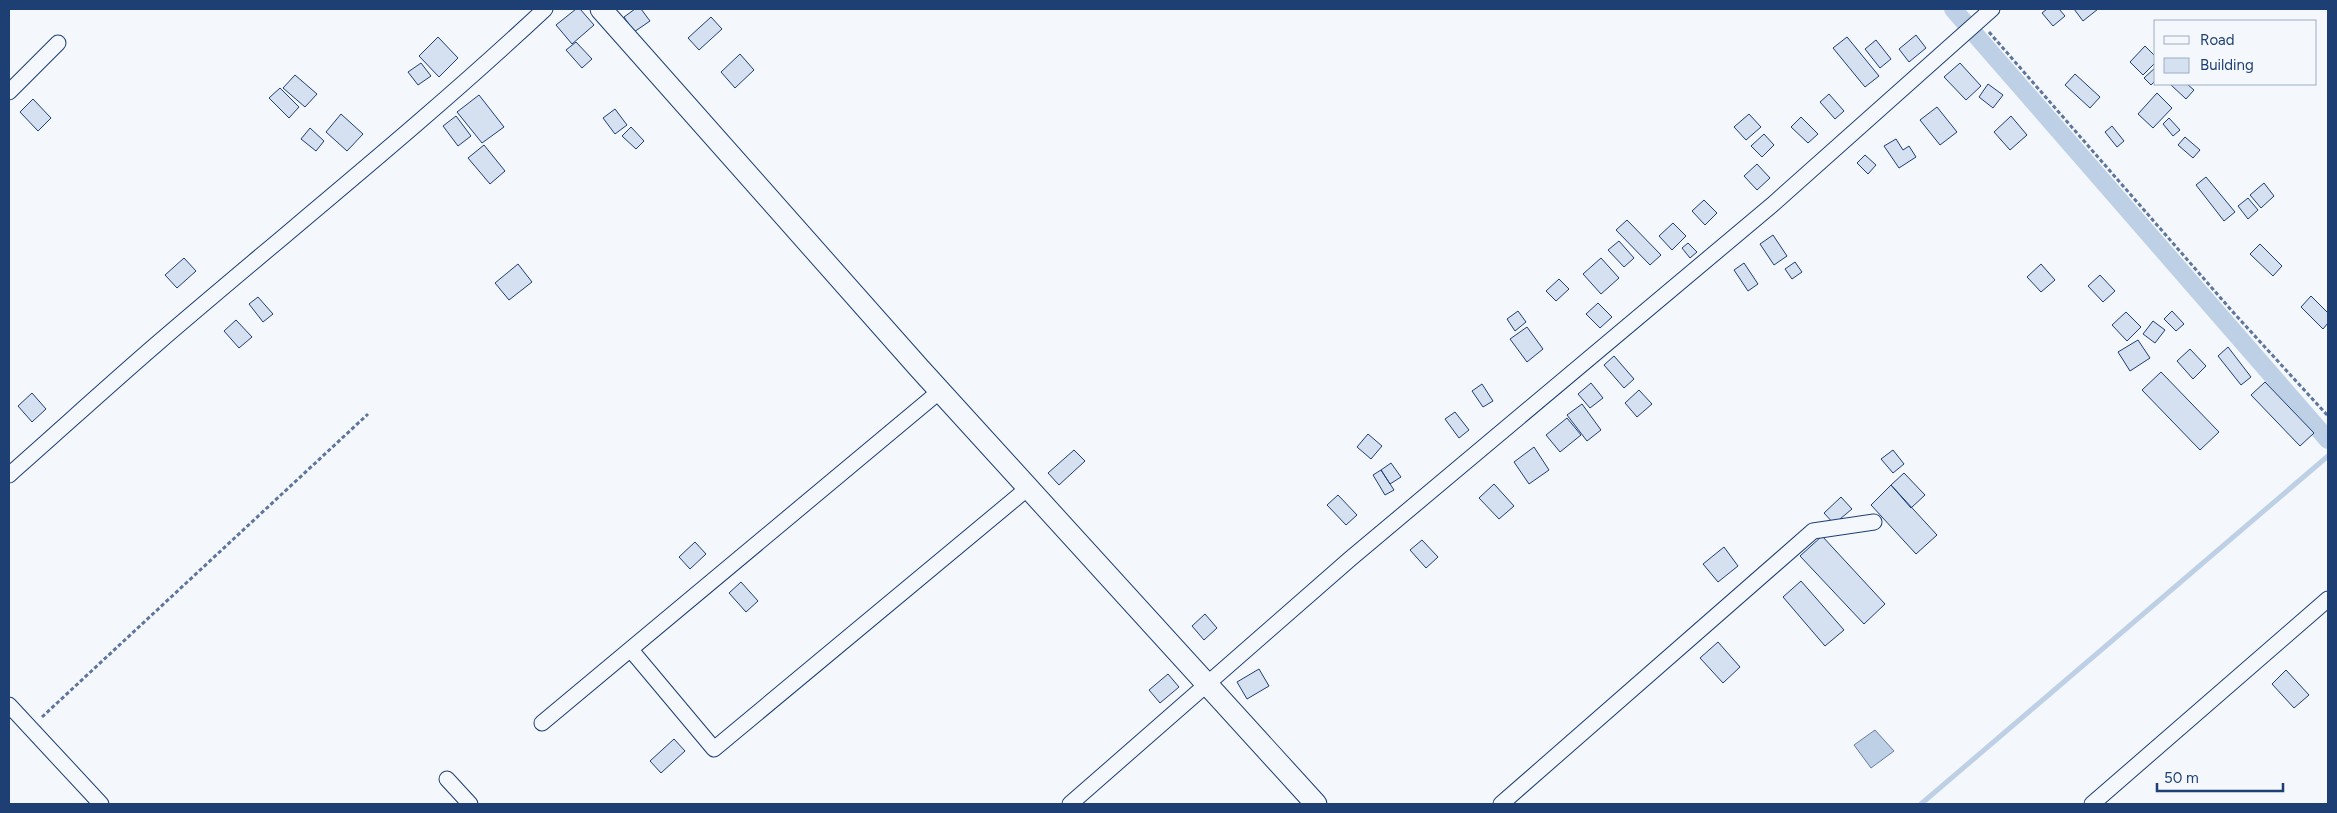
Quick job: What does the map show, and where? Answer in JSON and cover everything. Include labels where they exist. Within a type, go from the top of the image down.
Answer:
[{"type":"street","points":[[9,475],[158,342],[316,211],[494,56],[545,9]]},
{"type":"street","points":[[601,9],[940,392],[1316,804]]},
{"type":"street","points":[[1070,804],[1206,683],[1358,552],[1737,235],[1992,9]]},
{"type":"street","points":[[9,92],[58,43]]},
{"type":"street","points":[[542,723],[940,392]]},
{"type":"street","points":[[630,650],[714,748],[1028,488]]},
{"type":"street","points":[[1501,804],[1813,531],[1874,522]]},
{"type":"street","points":[[2092,804],[2328,600]]},
{"type":"street","points":[[9,705],[101,804]]},
{"type":"street","points":[[447,779],[470,804]]},
{"type":"path","points":[[1978,20],[2232,311],[2328,416]]},
{"type":"path","points":[[30,728],[368,414]]},
{"type":"water","points":[[1875,730],[1894,751],[1871,768],[1854,745]]},
{"type":"building","points":[[576,9],[580,9],[594,25],[572,44],[556,25]]},
{"type":"building","points":[[635,9],[641,9],[650,21],[634,32],[624,17]]},
{"type":"building","points":[[2047,9],[2059,9],[2065,16],[2053,26],[2042,13]]},
{"type":"building","points":[[2074,9],[2098,9],[2083,21]]},
{"type":"building","points":[[711,17],[722,29],[699,50],[688,38]]},
{"type":"building","points":[[1916,35],[1926,48],[1909,62],[1899,49]]},
{"type":"building","points":[[438,37],[458,58],[439,77],[419,56]]},
{"type":"building","points":[[1847,37],[1879,76],[1865,87],[1833,48]]},
{"type":"building","points":[[1876,40],[1891,59],[1880,68],[1865,49]]},
{"type":"building","points":[[576,42],[592,59],[582,68],[566,50]]},
{"type":"building","points":[[2145,46],[2154,55],[2154,64],[2143,75],[2130,62]]},
{"type":"building","points":[[740,54],[754,70],[735,88],[721,72]]},
{"type":"building","points":[[421,63],[431,76],[418,85],[408,72]]},
{"type":"building","points":[[1960,63],[1981,86],[1966,100],[1944,77]]},
{"type":"building","points":[[2154,69],[2154,82],[2151,85],[2144,78]]},
{"type":"building","points":[[2075,74],[2100,97],[2090,108],[2065,85]]},
{"type":"building","points":[[295,75],[317,94],[305,107],[283,88]]},
{"type":"building","points":[[1988,84],[2003,95],[1993,108],[1979,97]]},
{"type":"building","points":[[2171,85],[2188,85],[2194,90],[2186,99]]},
{"type":"building","points":[[280,88],[299,107],[289,118],[269,98]]},
{"type":"building","points":[[2157,93],[2172,108],[2153,128],[2138,114]]},
{"type":"building","points":[[1829,94],[1844,111],[1835,119],[1820,102]]},
{"type":"building","points":[[479,95],[504,127],[482,143],[457,112]]},
{"type":"building","points":[[33,99],[51,118],[38,131],[20,112]]},
{"type":"building","points":[[1937,107],[1957,132],[1940,145],[1920,120]]},
{"type":"building","points":[[615,109],[627,125],[615,134],[603,118]]},
{"type":"building","points":[[341,114],[363,134],[347,151],[326,132]]},
{"type":"building","points":[[1749,114],[1761,127],[1746,140],[1734,127]]},
{"type":"building","points":[[456,116],[471,136],[458,146],[443,126]]},
{"type":"building","points":[[2011,116],[2027,135],[2010,150],[1994,132]]},
{"type":"building","points":[[1801,117],[1818,134],[1808,143],[1791,127]]},
{"type":"building","points":[[2169,118],[2180,130],[2173,136],[2163,124]]},
{"type":"building","points":[[2112,126],[2124,141],[2117,147],[2105,132]]},
{"type":"building","points":[[631,127],[644,141],[636,149],[622,136]]},
{"type":"building","points":[[310,128],[324,141],[316,151],[301,139]]},
{"type":"building","points":[[1764,134],[1774,145],[1762,157],[1751,146]]},
{"type":"building","points":[[2185,137],[2200,150],[2193,158],[2178,145]]},
{"type":"building","points":[[1896,139],[1903,150],[1909,146],[1916,157],[1899,168],[1884,146]]},
{"type":"building","points":[[484,145],[505,171],[490,184],[468,158]]},
{"type":"building","points":[[1865,155],[1876,165],[1868,174],[1857,163]]},
{"type":"building","points":[[1757,164],[1770,178],[1757,190],[1744,176]]},
{"type":"building","points":[[2206,177],[2235,212],[2224,221],[2196,185]]},
{"type":"building","points":[[2264,183],[2274,196],[2261,208],[2250,195]]},
{"type":"building","points":[[2248,198],[2258,210],[2248,219],[2238,206]]},
{"type":"building","points":[[1704,200],[1717,213],[1705,225],[1692,211]]},
{"type":"building","points":[[1627,220],[1661,255],[1650,265],[1616,230]]},
{"type":"building","points":[[1673,223],[1686,236],[1672,250],[1659,236]]},
{"type":"building","points":[[1773,235],[1787,256],[1774,265],[1760,244]]},
{"type":"building","points":[[1619,241],[1634,258],[1624,267],[1608,250]]},
{"type":"building","points":[[1688,243],[1697,252],[1690,258],[1682,248]]},
{"type":"building","points":[[2260,244],[2282,266],[2273,276],[2250,254]]},
{"type":"building","points":[[184,258],[196,271],[177,288],[165,275]]},
{"type":"building","points":[[1601,258],[1619,278],[1601,294],[1583,274]]},
{"type":"building","points":[[1795,262],[1802,272],[1792,279],[1785,269]]},
{"type":"building","points":[[1744,263],[1758,284],[1748,291],[1734,270]]},
{"type":"building","points":[[518,264],[532,282],[509,300],[495,283]]},
{"type":"building","points":[[2041,264],[2055,280],[2041,292],[2027,277]]},
{"type":"building","points":[[2100,275],[2115,291],[2103,302],[2088,286]]},
{"type":"building","points":[[1559,279],[1569,289],[1556,301],[1546,291]]},
{"type":"building","points":[[2311,296],[2328,313],[2328,323],[2323,329],[2301,307]]},
{"type":"building","points":[[258,297],[273,314],[263,322],[249,304]]},
{"type":"building","points":[[1598,303],[1612,317],[1600,328],[1586,314]]},
{"type":"building","points":[[1518,311],[1526,322],[1515,331],[1507,319]]},
{"type":"building","points":[[2172,311],[2184,324],[2176,331],[2164,319]]},
{"type":"building","points":[[2126,312],[2141,327],[2127,341],[2112,325]]},
{"type":"building","points":[[236,320],[252,337],[239,348],[224,331]]},
{"type":"building","points":[[2153,321],[2165,330],[2155,343],[2143,334]]},
{"type":"building","points":[[1527,327],[1543,349],[1527,362],[1510,339]]},
{"type":"building","points":[[2138,340],[2150,358],[2130,371],[2118,352]]},
{"type":"building","points":[[2228,347],[2251,377],[2241,385],[2218,356]]},
{"type":"building","points":[[2190,349],[2206,366],[2193,379],[2177,361]]},
{"type":"building","points":[[1614,356],[1634,379],[1624,388],[1604,365]]},
{"type":"building","points":[[2161,372],[2219,432],[2200,450],[2142,390]]},
{"type":"building","points":[[2265,382],[2314,433],[2300,446],[2251,395]]},
{"type":"building","points":[[1591,383],[1603,398],[1590,408],[1578,394]]},
{"type":"building","points":[[1482,384],[1493,401],[1483,407],[1472,391]]},
{"type":"building","points":[[1639,390],[1652,404],[1637,417],[1625,403]]},
{"type":"building","points":[[32,393],[46,409],[32,422],[18,406]]},
{"type":"building","points":[[1582,404],[1601,430],[1587,441],[1567,415]]},
{"type":"building","points":[[1455,412],[1469,430],[1459,438],[1445,419]]},
{"type":"building","points":[[1567,418],[1581,435],[1560,452],[1546,435]]},
{"type":"building","points":[[1368,434],[1382,446],[1371,459],[1357,447]]},
{"type":"building","points":[[1534,447],[1549,470],[1529,484],[1514,462]]},
{"type":"building","points":[[1074,450],[1085,461],[1059,485],[1048,473]]},
{"type":"building","points":[[1893,450],[1904,464],[1893,473],[1881,459]]},
{"type":"building","points":[[1391,463],[1401,477],[1390,484],[1381,470]]},
{"type":"building","points":[[1381,470],[1394,490],[1385,495],[1373,475]]},
{"type":"building","points":[[1904,473],[1925,495],[1911,508],[1891,485]]},
{"type":"building","points":[[1494,484],[1514,506],[1499,519],[1479,498]]},
{"type":"building","points":[[1891,485],[1937,535],[1916,554],[1871,505]]},
{"type":"building","points":[[1338,495],[1357,515],[1346,525],[1327,505]]},
{"type":"building","points":[[1841,497],[1852,509],[1834,524],[1824,513]]},
{"type":"building","points":[[1822,536],[1885,604],[1864,624],[1800,556]]},
{"type":"building","points":[[1422,540],[1438,557],[1426,568],[1410,550]]},
{"type":"building","points":[[695,542],[706,554],[690,569],[679,557]]},
{"type":"building","points":[[1724,547],[1738,566],[1718,582],[1703,564]]},
{"type":"building","points":[[1801,581],[1844,630],[1825,646],[1783,597]]},
{"type":"building","points":[[741,582],[758,601],[746,612],[729,593]]},
{"type":"building","points":[[1205,614],[1217,628],[1204,640],[1192,626]]},
{"type":"building","points":[[1718,642],[1740,667],[1723,683],[1700,658]]},
{"type":"building","points":[[1259,669],[1269,686],[1247,699],[1237,682]]},
{"type":"building","points":[[2286,670],[2309,695],[2294,708],[2272,684]]},
{"type":"building","points":[[1168,674],[1179,687],[1160,703],[1149,690]]},
{"type":"building","points":[[674,739],[685,751],[661,773],[650,761]]},
{"type":"waterway","points":[[1953,9],[2328,440]]},
{"type":"waterway","points":[[1921,804],[2328,456]]}]
